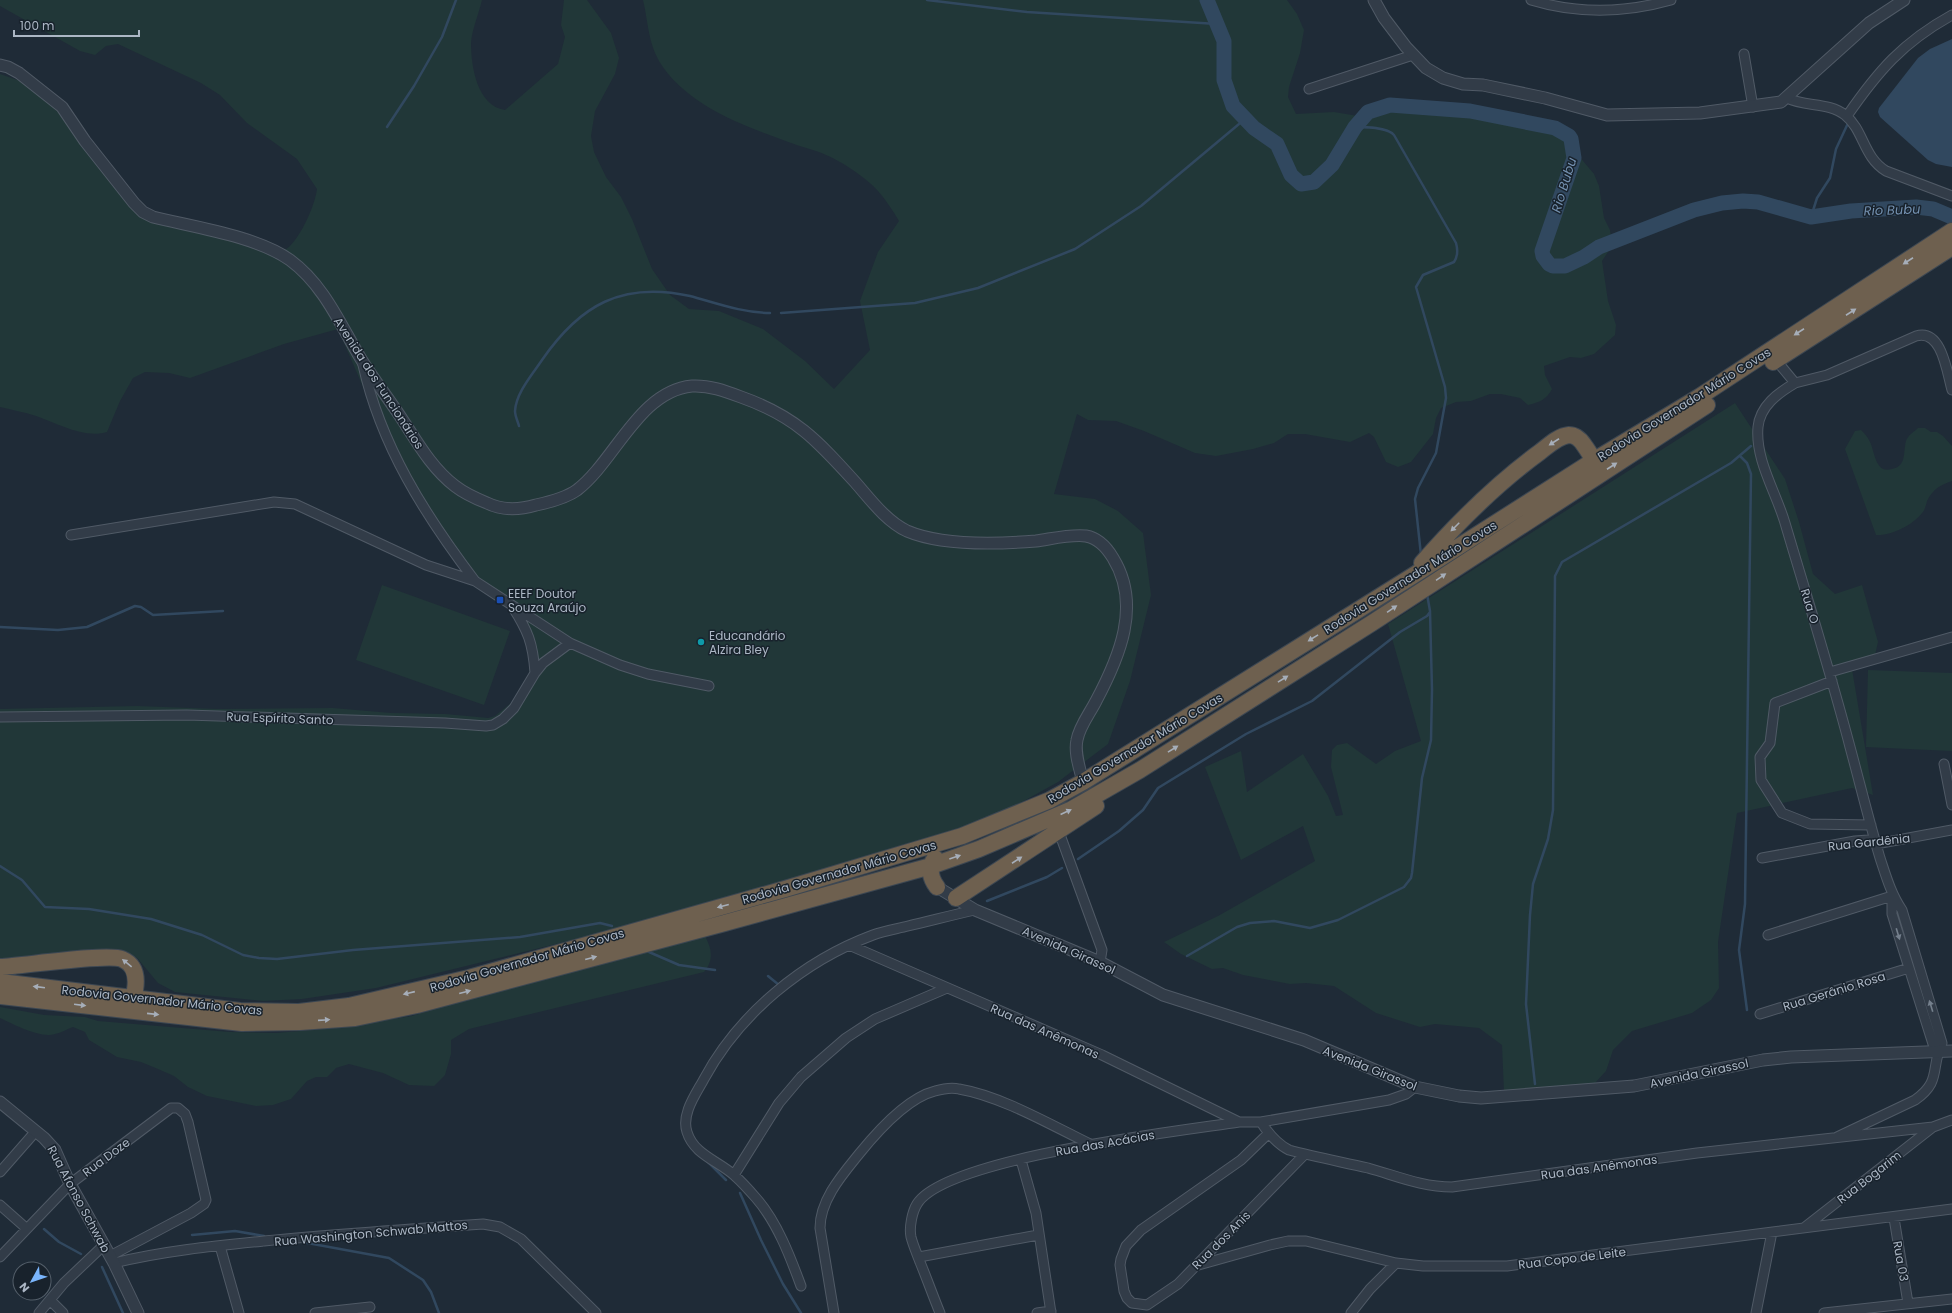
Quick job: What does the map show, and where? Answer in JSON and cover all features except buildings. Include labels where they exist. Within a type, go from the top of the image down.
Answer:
[{"type":"highway","name":"Rodovia Governador Mário Covas","points":[[0,996],[242,1023],[300,1022],[354,1018],[424,1003],[931,866],[979,849],[1072,809],[1140,770],[1372,623],[1776,360],[1948,242]]},
{"type":"highway","name":"Rodovia Governador Mário Covas","points":[[0,982],[240,1011],[299,1012],[349,1006],[469,978],[785,889],[962,836],[1050,800],[1083,782],[1411,577],[1593,460],[1699,397],[1948,242]]},
{"type":"highway","points":[[1411,577],[1446,536],[1475,507],[1510,476],[1553,442],[1564,436],[1576,436],[1593,460],[1595,467],[1592,472],[1477,546],[1462,563]]},
{"type":"highway","points":[[956,898],[1059,832],[1122,788],[1140,770]]},
{"type":"highway","points":[[937,888],[931,875],[931,866],[937,853],[944,848],[1043,812],[1048,808],[1050,800]]},
{"type":"highway","points":[[889,877],[920,882],[937,888]]},
{"type":"highway","points":[[0,967],[114,957],[122,959],[133,968],[137,982],[133,998],[128,1004],[100,1008]]},
{"type":"street","points":[[1374,0],[1391,29],[1413,55],[1434,74],[1453,82],[1483,85],[1538,96],[1607,115],[1700,113],[1773,104],[1787,98],[1811,73],[1869,23],[1904,0]]},
{"type":"street","points":[[1531,0],[1546,5],[1612,11],[1645,7],[1671,0]]},
{"type":"street","points":[[1847,116],[1871,81],[1889,61],[1909,42],[1952,15]]},
{"type":"street","points":[[1744,54],[1753,107]]},
{"type":"street","points":[[1309,89],[1413,55]]},
{"type":"street","name":"Avenida dos Funcionários","points":[[0,66],[8,67],[19,73],[62,107],[85,142],[143,212],[153,217],[236,237],[278,253],[294,264],[316,284],[362,359],[430,461],[455,486],[498,507],[508,509],[533,506],[562,498],[575,491],[604,463],[634,423],[654,402],[685,388],[712,387],[763,405],[796,424],[825,449],[885,515],[906,530],[928,536],[980,543],[1008,544],[1085,536],[1098,540],[1113,558],[1124,582],[1127,613],[1120,651],[1106,683],[1077,736],[1077,757],[1083,782]]},
{"type":"street","points":[[1787,98],[1806,104],[1826,106],[1847,116],[1855,126],[1869,154],[1878,166],[1886,171],[1952,196]]},
{"type":"street","name":"Rua O","points":[[1892,896],[1876,844],[1831,677],[1784,518],[1760,454],[1758,440],[1761,415],[1768,404],[1780,391],[1795,382],[1827,375],[1916,336],[1927,335],[1933,338],[1940,348],[1952,390]]},
{"type":"street","points":[[362,359],[373,401],[401,470],[421,505],[475,581]]},
{"type":"street","points":[[1776,360],[1795,382]]},
{"type":"street","points":[[71,535],[267,503],[286,502],[295,504],[414,560],[475,581],[570,643],[620,665],[648,674],[709,686]]},
{"type":"street","points":[[511,604],[528,634],[533,648],[535,673]]},
{"type":"street","points":[[1871,825],[1810,824],[1782,813],[1761,780],[1760,757],[1770,743],[1775,703],[1831,677],[1952,638]]},
{"type":"street","name":"Rua Espírito Santo","points":[[0,717],[187,716],[445,723],[486,726],[493,725],[503,719],[514,708],[535,673],[548,658],[570,643]]},
{"type":"street","points":[[1944,764],[1952,805]]},
{"type":"street","name":"Rua Gardênia","points":[[1762,858],[1855,841],[1868,840],[1876,844],[1952,830]]},
{"type":"street","points":[[1059,832],[1102,950],[1100,962]]},
{"type":"street","name":"Avenida Girassol","points":[[937,888],[975,910],[1100,962],[1163,995],[1304,1040],[1416,1088],[1459,1096],[1481,1098],[1634,1086],[1748,1062],[1791,1056],[1952,1051]]},
{"type":"street","points":[[1768,935],[1892,896]]},
{"type":"street","points":[[1892,896],[1892,914],[1932,1044],[1938,1052]]},
{"type":"street","points":[[1837,1137],[1915,1100],[1925,1093],[1932,1086],[1938,1052],[1942,1043],[1902,910],[1892,896]]},
{"type":"street","points":[[801,1286],[792,1261],[770,1219],[757,1199],[734,1175],[704,1154],[690,1139],[686,1130],[686,1122],[691,1102],[713,1063],[729,1042],[775,993],[813,963],[873,935],[975,910]]},
{"type":"street","name":"Rua das Anêmonas","points":[[849,945],[1102,1055],[1238,1122]]},
{"type":"street","name":"Rua Gerânio Rosa","points":[[1760,1014],[1909,968]]},
{"type":"street","points":[[734,1175],[779,1103],[801,1077],[846,1038],[875,1019],[947,988]]},
{"type":"street","points":[[834,1313],[820,1228],[820,1217],[823,1207],[866,1146],[885,1125],[922,1096],[934,1091],[958,1088],[988,1097],[1028,1114],[1090,1144]]},
{"type":"street","name":"Rua das Acácias","points":[[940,1313],[911,1236],[911,1226],[916,1205],[925,1194],[948,1182],[995,1165],[1090,1144],[1238,1122],[1261,1122],[1389,1100],[1406,1094],[1416,1088]]},
{"type":"street","name":"Rua Afonso Schwab","points":[[0,1102],[36,1131],[55,1150],[70,1184],[112,1259],[138,1313]]},
{"type":"street","name":"Rua Doze","points":[[0,1256],[70,1184],[171,1108],[178,1108],[185,1114],[206,1200],[204,1204],[191,1213],[112,1259]]},
{"type":"street","name":"Rua das Anêmonas","points":[[1261,1122],[1268,1133],[1284,1147],[1305,1154],[1369,1168],[1416,1183],[1436,1187],[1452,1187],[1697,1153],[1933,1127],[1952,1120]]},
{"type":"street","name":"Rua Bogarim","points":[[1805,1227],[1933,1127]]},
{"type":"street","points":[[0,1172],[36,1131]]},
{"type":"street","name":"Rua dos Anis","points":[[1268,1133],[1241,1160],[1141,1230],[1126,1246],[1120,1265],[1127,1298],[1132,1303],[1147,1305],[1178,1284],[1305,1154]]},
{"type":"street","points":[[1021,1160],[1032,1194],[1051,1312],[1037,1313]]},
{"type":"street","points":[[0,1205],[26,1228]]},
{"type":"street","name":"Rua Copo de Leite","points":[[1195,1266],[1276,1244],[1306,1241],[1396,1262],[1423,1266],[1507,1266],[1805,1227],[1894,1218],[1952,1209]]},
{"type":"street","name":"Rua 03","points":[[1894,1218],[1908,1303]]},
{"type":"street","name":"Rua Washington Schwab Mattos","points":[[112,1259],[352,1232],[482,1224],[500,1227],[521,1239],[596,1313]]},
{"type":"street","points":[[1756,1313],[1772,1232]]},
{"type":"street","points":[[918,1257],[1038,1235]]},
{"type":"street","points":[[52,1298],[64,1283],[104,1245]]},
{"type":"street","points":[[220,1246],[238,1313]]},
{"type":"street","points":[[1352,1313],[1370,1289],[1396,1262]]},
{"type":"street","points":[[1824,1313],[1952,1299]]},
{"type":"street","points":[[39,1313],[49,1301]]},
{"type":"street","points":[[51,1301],[63,1313]]},
{"type":"street","points":[[314,1313],[370,1307]]},
{"type":"green space","points":[[0,0],[482,0],[471,43],[474,73],[482,93],[488,101],[496,107],[505,110],[558,64],[565,37],[561,25],[564,0],[587,0],[611,33],[619,58],[615,74],[595,111],[591,136],[594,152],[606,177],[621,197],[632,219],[652,269],[670,295],[689,309],[719,311],[763,329],[805,361],[834,389],[870,350],[860,301],[878,252],[899,221],[887,202],[874,186],[846,166],[822,153],[738,122],[719,113],[685,91],[671,77],[655,54],[650,39],[643,0],[1287,0],[1297,14],[1304,30],[1300,53],[1289,87],[1288,97],[1296,114],[1334,112],[1364,117],[1384,109],[1392,102],[1397,101],[1409,105],[1421,104],[1493,110],[1532,119],[1557,130],[1594,174],[1599,186],[1604,218],[1610,230],[1612,246],[1602,261],[1608,301],[1616,325],[1615,335],[1594,354],[1581,358],[1570,357],[1544,366],[1545,375],[1552,389],[1545,398],[1539,402],[1528,405],[1520,398],[1501,394],[1490,394],[1471,401],[1456,402],[1441,408],[1436,418],[1433,434],[1411,462],[1398,467],[1386,462],[1374,437],[1369,433],[1350,442],[1305,434],[1288,434],[1274,443],[1253,449],[1216,456],[1195,453],[1144,431],[1116,421],[1088,420],[1077,414],[1054,494],[1095,499],[1118,511],[1143,533],[1151,595],[1130,681],[1108,744],[1058,782],[1000,814],[934,839],[597,934],[376,988],[302,999],[263,1001],[175,992],[158,983],[138,959],[126,951],[111,950],[0,960],[0,709],[137,706],[218,709],[333,708],[391,713],[445,714],[488,718],[495,716],[517,698],[526,685],[530,670],[529,643],[508,606],[461,568],[373,410],[338,329],[284,344],[190,378],[169,373],[145,372],[133,378],[120,401],[107,432],[98,434],[80,432],[32,415],[0,407],[0,74],[23,82],[36,91],[67,120],[135,209],[277,255],[295,241],[311,211],[317,189],[297,159],[247,123],[220,95],[201,83],[118,44],[106,46],[95,55],[80,51],[0,6]]},
{"type":"green space","points":[[1735,403],[1785,479],[1799,522],[1813,574],[1835,594],[1862,585],[1878,642],[1873,664],[1852,669],[1873,795],[1852,788],[1737,813],[1718,942],[1719,988],[1711,1000],[1692,1013],[1632,1031],[1613,1050],[1606,1071],[1595,1083],[1504,1092],[1502,1045],[1479,1028],[1435,1024],[1420,1027],[1376,1013],[1334,986],[1306,983],[1290,984],[1243,975],[1223,968],[1212,969],[1181,954],[1164,942],[1218,916],[1315,861],[1303,826],[1241,860],[1205,767],[1241,751],[1247,792],[1303,754],[1328,796],[1336,816],[1343,815],[1331,767],[1332,750],[1337,745],[1347,743],[1376,764],[1395,751],[1421,741],[1388,624]]},
{"type":"green space","points":[[1918,428],[1925,428],[1931,432],[1937,432],[1952,446],[1952,481],[1934,490],[1927,501],[1923,512],[1913,522],[1895,532],[1876,535],[1845,449],[1855,431],[1861,430],[1869,440],[1876,461],[1879,465],[1886,470],[1892,469],[1900,465],[1902,462],[1904,458],[1906,441]]},
{"type":"green space","points":[[382,585],[510,631],[484,705],[356,660]]},
{"type":"green space","points":[[1868,670],[1952,673],[1952,751],[1866,747]]},
{"type":"green space","points":[[705,936],[709,945],[711,959],[704,972],[469,1029],[451,1040],[451,1054],[445,1075],[434,1086],[409,1085],[383,1073],[349,1064],[336,1068],[327,1077],[316,1077],[307,1081],[291,1099],[273,1105],[256,1106],[207,1096],[188,1087],[174,1076],[158,1069],[141,1062],[117,1057],[89,1040],[85,1032],[73,1027],[49,1035],[35,1033],[0,1018],[0,1007],[44,1015],[85,1017],[98,1021],[230,1032],[276,1033],[336,1028],[412,1016],[453,1003]]},
{"type":"water","points":[[1952,39],[1952,167],[1936,164],[1928,160],[1880,117],[1878,112],[1879,108],[1918,58],[1930,49]]},
{"type":"waterway","points":[[387,127],[414,86],[442,37],[456,0]]},
{"type":"waterway","points":[[927,0],[1027,12],[1217,24]]},
{"type":"waterway","name":"Rio Bubu","points":[[1207,0],[1224,41],[1224,80],[1233,106],[1254,128],[1277,144],[1291,175],[1301,184],[1314,182],[1332,165],[1355,127],[1368,112],[1390,105],[1470,111],[1555,128],[1569,136],[1571,139],[1574,158],[1542,251],[1543,256],[1549,264],[1553,266],[1565,266],[1584,257],[1599,247],[1694,210],[1722,203],[1743,201],[1758,202],[1811,217],[1851,211],[1916,207],[1933,209],[1952,217]]},
{"type":"waterway","points":[[781,313],[915,303],[978,288],[1075,249],[1141,206],[1245,119]]},
{"type":"waterway","points":[[1811,217],[1817,198],[1830,178],[1836,149],[1849,121]]},
{"type":"waterway","points":[[1355,127],[1370,127],[1386,130],[1394,135],[1456,243],[1457,248],[1457,255],[1454,262],[1423,275],[1416,287],[1445,387],[1446,398],[1436,453],[1418,488],[1415,499],[1421,555]]},
{"type":"waterway","points":[[519,426],[515,413],[516,404],[521,391],[529,378],[556,341],[588,312],[605,302],[623,295],[644,292],[666,292],[690,296],[740,309],[760,313],[770,313]]},
{"type":"waterway","points":[[1535,1084],[1526,1004],[1533,884],[1548,839],[1553,810],[1555,576],[1562,562],[1731,463],[1751,446]]},
{"type":"waterway","points":[[1740,456],[1747,463],[1751,474],[1745,904],[1739,950],[1747,1010]]},
{"type":"waterway","points":[[1187,956],[1237,927],[1250,923],[1274,921],[1310,928],[1338,920],[1404,887],[1411,878],[1422,778],[1431,740],[1432,690],[1430,611],[1427,594]]},
{"type":"waterway","points":[[0,627],[58,630],[87,627],[135,606],[141,607],[153,615],[223,611]]},
{"type":"waterway","points":[[1078,859],[1119,831],[1143,810],[1158,788],[1246,734],[1312,701],[1400,632],[1427,616],[1430,612]]},
{"type":"waterway","points":[[0,866],[22,880],[45,907],[89,909],[151,919],[202,935],[243,955],[259,958],[277,959],[353,950],[520,937],[600,923],[612,926]]},
{"type":"waterway","points":[[987,901],[1047,877],[1062,868]]},
{"type":"waterway","points":[[839,946],[867,933]]},
{"type":"waterway","points":[[649,952],[679,965],[715,970]]},
{"type":"waterway","points":[[768,976],[779,985]]},
{"type":"waterway","points":[[707,1161],[726,1180]]},
{"type":"waterway","points":[[740,1193],[783,1284],[801,1313]]},
{"type":"waterway","points":[[44,1229],[59,1242],[81,1254]]},
{"type":"waterway","points":[[192,1235],[235,1231],[264,1236]]},
{"type":"waterway","points":[[302,1242],[389,1258],[423,1280],[431,1292],[439,1313]]},
{"type":"waterway","points":[[102,1267],[123,1313]]},
{"type":"place","name":"EEEF Doutor Souza Araújo","points":[[500,600]]},
{"type":"place","name":"Educandário Alzira Bley","points":[[701,642]]}]
